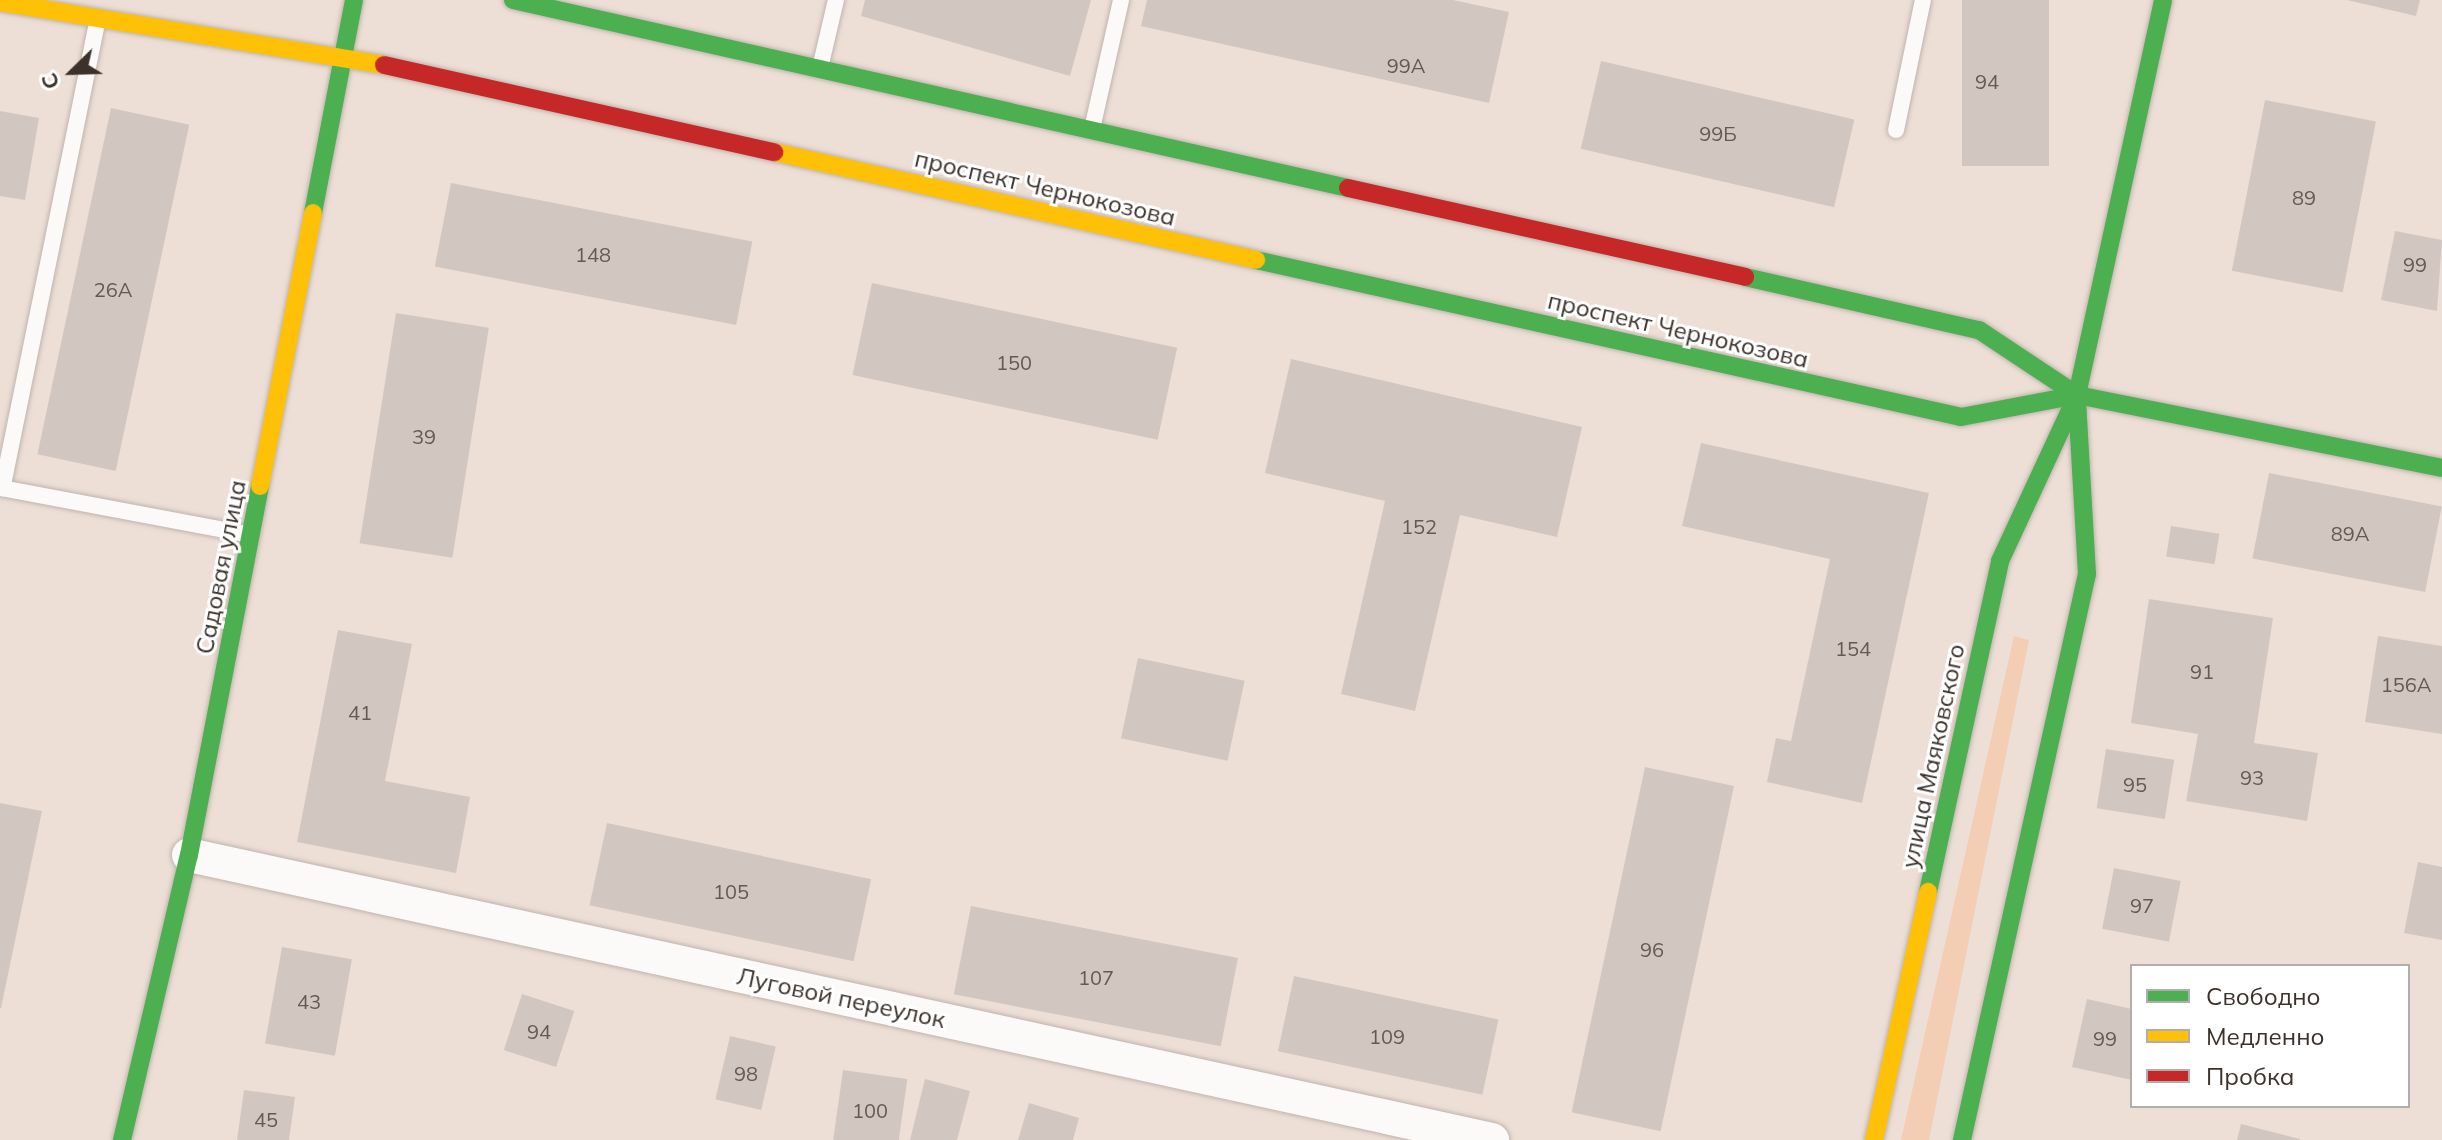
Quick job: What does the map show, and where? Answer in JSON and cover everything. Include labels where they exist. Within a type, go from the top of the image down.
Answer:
[{"type":"street","name":"Садовая улица","points":[[122,1140],[189,855],[347,57],[354,0]]},
{"type":"street","name":"проспект Чернокозова","points":[[513,0],[1979,330],[2077,395]]},
{"type":"street","name":"улица Маяковского","points":[[1874,1140],[2000,561],[2077,395],[2163,0]]},
{"type":"street","name":"проспект Чернокозова","points":[[0,2],[347,57],[1961,417],[2077,395],[2442,468]]},
{"type":"street","name":"улица Маяковского","points":[[1962,1140],[2087,574],[2077,395]]},
{"type":"street","name":"Луговой переулок","points":[[189,855],[1492,1140]]},
{"type":"lane","points":[[820,69],[836,0]]},
{"type":"lane","points":[[1092,130],[1121,0]]},
{"type":"lane","points":[[1896,130],[1923,0]]},
{"type":"lane","points":[[98,18],[7,426],[2,488],[252,535]]},
{"type":"shaded area","points":[[2014,636],[2029,640],[1929,1140],[1901,1140]]},
{"type":"building","points":[[865,0],[1091,0],[1070,76],[861,16]]},
{"type":"building","points":[[1147,0],[1453,0],[1509,12],[1489,103],[1141,26]]},
{"type":"building","points":[[1962,0],[2049,0],[2049,166],[1962,166]]},
{"type":"building","points":[[2347,0],[2420,0],[2416,16]]},
{"type":"building","points":[[1601,61],[1854,119],[1834,207],[1581,149]]},
{"type":"building","points":[[2265,100],[2376,122],[2343,292],[2232,271]]},
{"type":"building","points":[[111,108],[189,125],[116,471],[37,454]]},
{"type":"building","points":[[0,111],[39,118],[25,200],[0,196]]},
{"type":"building","points":[[451,183],[752,242],[736,325],[435,266]]},
{"type":"building","points":[[2395,231],[2442,240],[2437,311],[2381,300]]},
{"type":"building","points":[[872,283],[1177,348],[1158,440],[852,375]]},
{"type":"building","points":[[396,313],[489,328],[452,558],[360,543]]},
{"type":"building","points":[[1291,359],[1582,427],[1557,537],[1460,515],[1415,711],[1341,694],[1385,501],[1265,473]]},
{"type":"building","points":[[1701,443],[1929,493],[1862,803],[1767,782],[1776,738],[1791,741],[1830,559],[1682,526]]},
{"type":"building","points":[[2269,473],[2442,507],[2425,592],[2252,558]]},
{"type":"building","points":[[2171,526],[2219,534],[2215,564],[2166,557]]},
{"type":"building","points":[[2149,599],[2273,618],[2254,743],[2318,753],[2307,821],[2186,801],[2198,734],[2131,723]]},
{"type":"building","points":[[338,630],[412,644],[385,781],[470,797],[456,873],[297,842]]},
{"type":"building","points":[[2378,636],[2442,646],[2442,734],[2365,722]]},
{"type":"building","points":[[1138,658],[1245,681],[1228,761],[1121,738]]},
{"type":"building","points":[[2106,749],[2174,760],[2165,819],[2097,808]]},
{"type":"building","points":[[1645,767],[1734,786],[1661,1131],[1572,1112]]},
{"type":"building","points":[[0,803],[42,811],[1,1008],[0,1008]]},
{"type":"building","points":[[607,823],[871,879],[854,961],[590,905]]},
{"type":"building","points":[[2418,862],[2442,867],[2442,940],[2404,933]]},
{"type":"building","points":[[2114,868],[2181,881],[2169,942],[2102,929]]},
{"type":"building","points":[[971,906],[1238,958],[1221,1046],[954,994]]},
{"type":"building","points":[[282,947],[352,959],[335,1056],[265,1044]]},
{"type":"building","points":[[1294,976],[1498,1019],[1482,1095],[1278,1051]]},
{"type":"building","points":[[522,994],[574,1011],[556,1067],[504,1050]]},
{"type":"building","points":[[2087,999],[2130,1009],[2130,1080],[2072,1067]]},
{"type":"building","points":[[730,1036],[776,1047],[761,1110],[715,1099]]},
{"type":"building","points":[[843,1070],[907,1079],[899,1140],[833,1140]]},
{"type":"building","points":[[925,1079],[970,1091],[957,1140],[910,1140]]},
{"type":"building","points":[[244,1090],[295,1097],[289,1140],[237,1140]]},
{"type":"building","points":[[1029,1103],[1079,1118],[1073,1140],[1018,1140]]},
{"type":"building","points":[[2241,1124],[2300,1139],[2300,1140],[2237,1140]]},
{"type":"traffic: fast","points":[[313,213],[354,0]]},
{"type":"traffic: fast","points":[[513,0],[1348,188]]},
{"type":"traffic: fast","points":[[1928,892],[2000,561],[2077,395],[2163,0]]},
{"type":"traffic: fast","points":[[1256,260],[1961,417],[2077,395]]},
{"type":"traffic: fast","points":[[1745,277],[1979,330],[2077,395],[2442,468]]},
{"type":"traffic: fast","points":[[1962,1140],[2087,574],[2077,401]]},
{"type":"traffic: fast","points":[[122,1140],[189,855],[260,486]]},
{"type":"traffic: slow","points":[[0,2],[384,65]]},
{"type":"traffic: slow","points":[[774,152],[1256,260]]},
{"type":"traffic: slow","points":[[260,486],[313,213]]},
{"type":"traffic: slow","points":[[1874,1140],[1928,892]]},
{"type":"traffic: jam","points":[[384,65],[774,152]]},
{"type":"traffic: jam","points":[[1348,188],[1745,277]]}]
